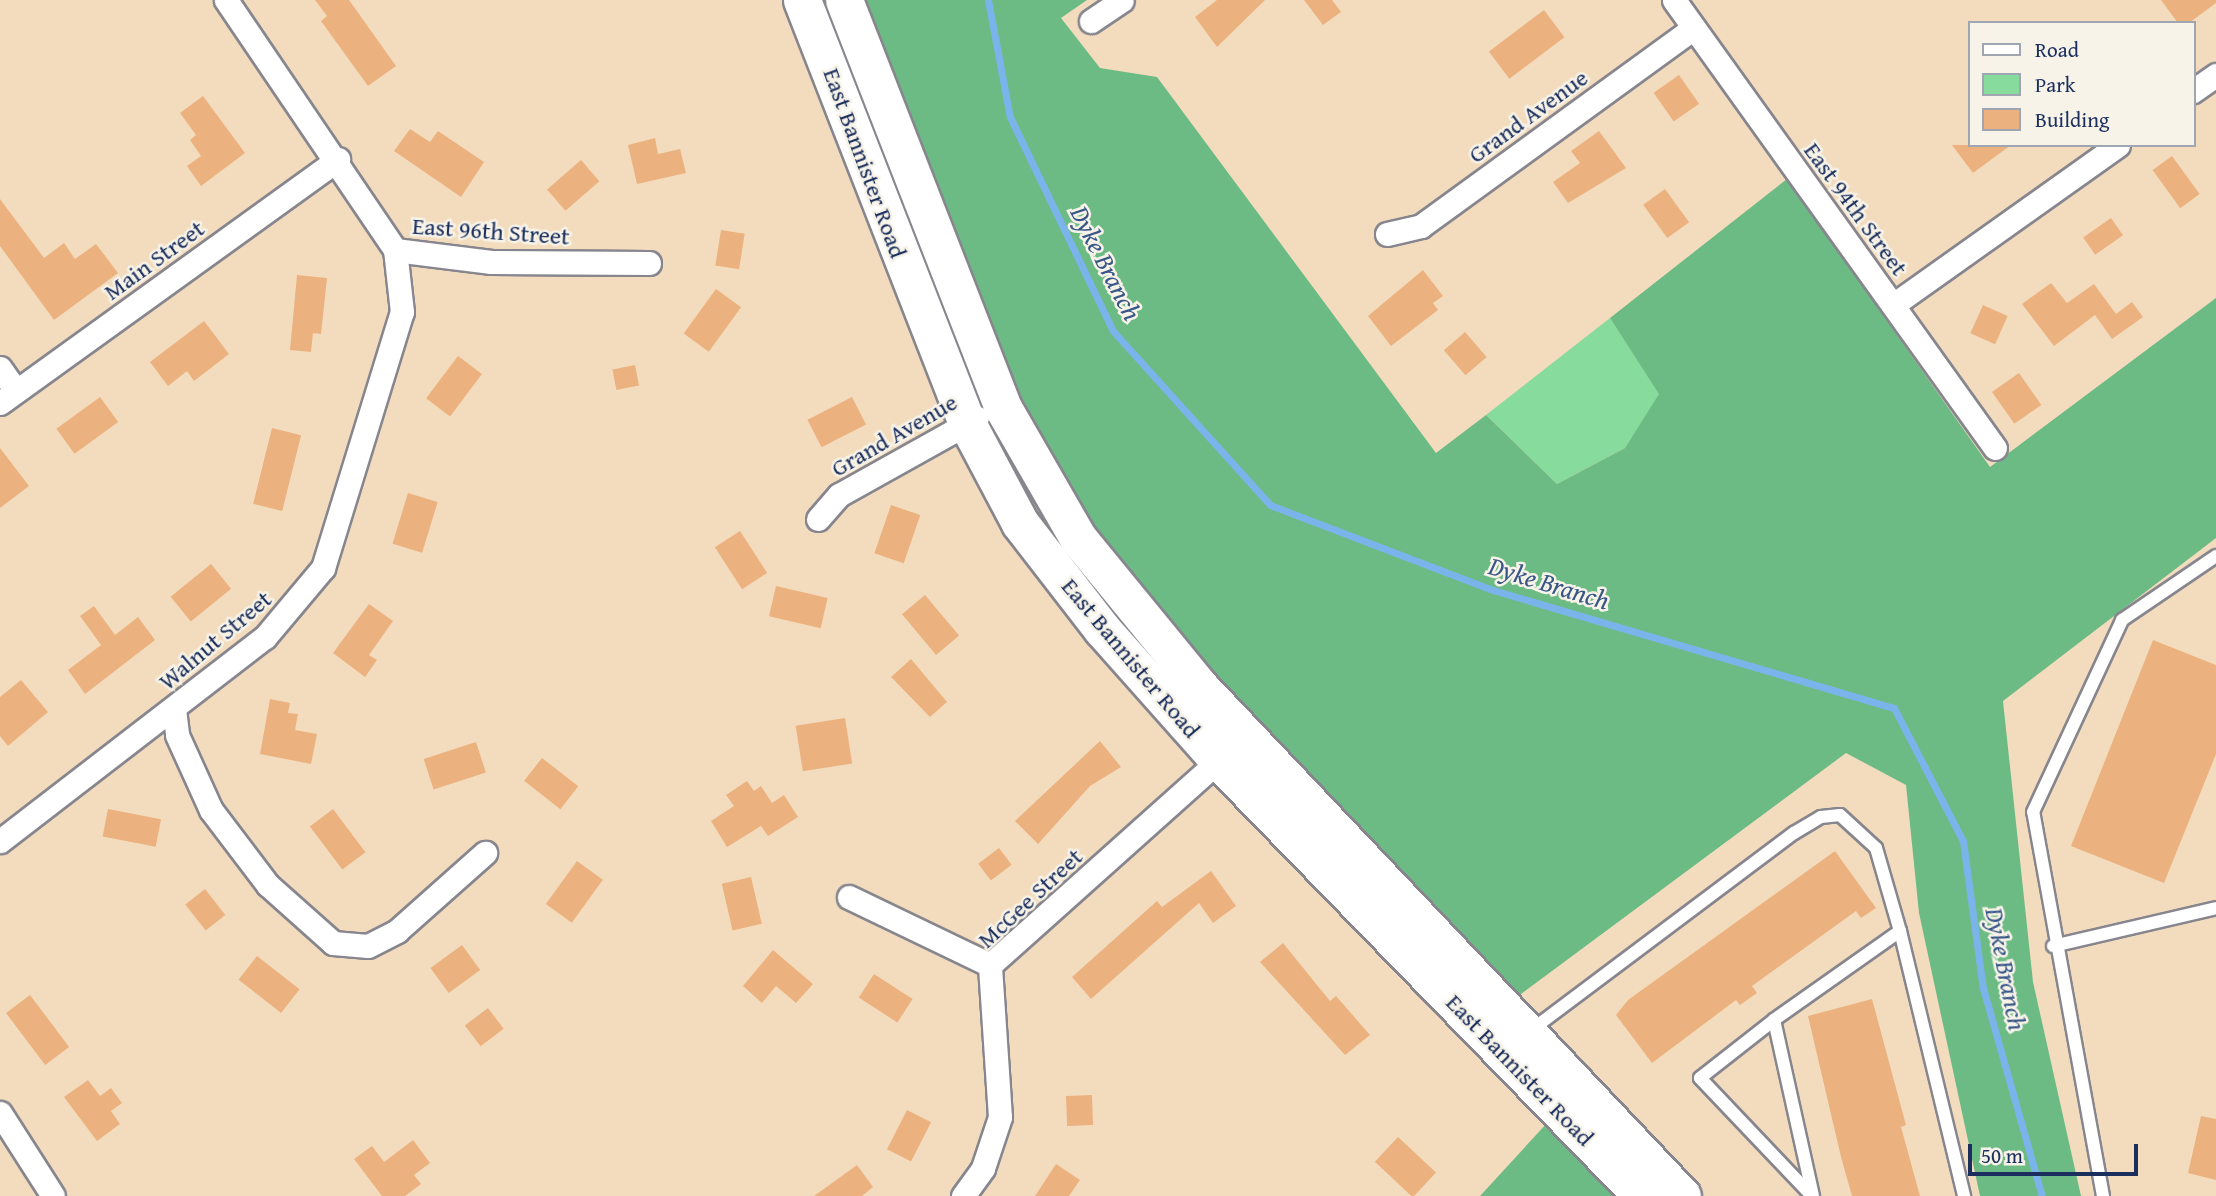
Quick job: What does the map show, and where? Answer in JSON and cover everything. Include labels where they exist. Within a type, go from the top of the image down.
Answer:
[{"type":"main road","name":"East Bannister Road","points":[[802,0],[967,423],[1020,523],[1102,629],[1219,761],[1642,1196]]},
{"type":"main road","name":"East Bannister Road","points":[[844,0],[1002,406],[1078,538],[1246,734],[1530,1031],[1682,1196]]},
{"type":"street","name":"East 96th Street","points":[[226,0],[338,159],[395,250],[491,262],[649,262]]},
{"type":"street","points":[[1091,21],[1122,0]]},
{"type":"street","name":"East 94th Street","points":[[1674,0],[1995,448]]},
{"type":"street","name":"Grand Avenue","points":[[1387,234],[1421,226],[1694,28]]},
{"type":"street","points":[[2195,91],[2216,75]]},
{"type":"street","points":[[1893,305],[2115,147]]},
{"type":"street","name":"Main Street","points":[[8,397],[338,159]]},
{"type":"street","name":"Walnut Street","points":[[0,841],[174,709],[300,602],[336,541],[402,312],[395,250]]},
{"type":"street","points":[[0,368],[8,397]]},
{"type":"street","name":"Grand Avenue","points":[[818,519],[839,495],[1002,406]]},
{"type":"street","points":[[174,709],[177,735],[211,810],[268,885],[332,943],[368,946],[397,931],[485,853]]},
{"type":"street","name":"McGee Street","points":[[963,1196],[983,1168],[999,1117],[990,965],[1246,734]]},
{"type":"street","points":[[849,897],[990,965]]},
{"type":"street","points":[[0,1113],[53,1196]]},
{"type":"lane","points":[[2103,1196],[2053,946],[2033,812],[2122,620],[2216,556]]},
{"type":"lane","points":[[1530,1031],[1821,817],[1840,815],[1876,849],[1900,932],[1964,1196]]},
{"type":"lane","points":[[2053,946],[2216,908]]},
{"type":"lane","points":[[1813,1196],[1700,1078],[1774,1020],[1900,932]]},
{"type":"lane","points":[[1774,1020],[1813,1196]]},
{"type":"green space","points":[[858,0],[1087,0],[1061,18],[1100,68],[1157,77],[1436,453],[1486,415],[1557,484],[1625,448],[1659,394],[1610,318],[1787,179],[1990,467],[2216,298],[2216,538],[2003,701],[2033,982],[2081,1196],[1980,1196],[1919,913],[1906,785],[1846,753],[1517,997],[1198,666],[1077,509],[1029,426]]},
{"type":"green space","points":[[1610,318],[1660,394],[1625,448],[1557,484],[1486,415]]},
{"type":"green space","points":[[1548,1122],[1616,1196],[1480,1196]]},
{"type":"building","points":[[315,0],[349,0],[396,66],[368,86],[321,21],[327,16]]},
{"type":"building","points":[[1217,0],[1265,0],[1217,47],[1195,17]]},
{"type":"building","points":[[1304,0],[1332,0],[1341,12],[1323,25]]},
{"type":"building","points":[[2161,0],[2216,0],[2216,3],[2192,21],[2177,21]]},
{"type":"building","points":[[1544,10],[1564,37],[1509,79],[1489,52]]},
{"type":"building","points":[[1679,75],[1699,104],[1674,121],[1654,93]]},
{"type":"building","points":[[203,96],[245,153],[201,186],[187,166],[201,156],[190,140],[196,135],[180,113]]},
{"type":"building","points":[[410,129],[430,142],[438,131],[484,162],[461,197],[394,151]]},
{"type":"building","points":[[1599,131],[1626,168],[1568,203],[1553,182],[1580,163],[1571,151]]},
{"type":"building","points":[[655,138],[658,154],[680,149],[686,173],[637,184],[628,145]]},
{"type":"building","points":[[1952,145],[2008,147],[1973,173]]},
{"type":"building","points":[[2172,156],[2200,194],[2180,208],[2153,170]]},
{"type":"building","points":[[581,160],[599,181],[565,211],[547,190]]},
{"type":"building","points":[[1665,189],[1689,222],[1667,238],[1643,205]]},
{"type":"building","points":[[0,199],[44,258],[64,243],[75,259],[96,244],[118,273],[54,320],[0,246]]},
{"type":"building","points":[[2111,218],[2123,235],[2095,255],[2083,238]]},
{"type":"building","points":[[721,230],[745,234],[739,269],[715,266]]},
{"type":"building","points":[[1423,270],[1443,296],[1433,303],[1438,310],[1391,346],[1368,316]]},
{"type":"building","points":[[297,275],[327,278],[321,334],[313,333],[311,352],[290,350]]},
{"type":"building","points":[[2051,283],[2067,303],[2094,284],[2116,314],[2132,302],[2143,317],[2112,339],[2095,315],[2054,346],[2022,304]]},
{"type":"building","points":[[716,289],[741,307],[709,352],[684,333]]},
{"type":"building","points":[[1983,305],[2008,316],[1995,344],[1970,333]]},
{"type":"building","points":[[204,321],[229,354],[194,381],[187,371],[168,386],[150,362]]},
{"type":"building","points":[[1465,332],[1487,357],[1466,375],[1444,350]]},
{"type":"building","points":[[458,356],[482,374],[450,416],[426,398]]},
{"type":"building","points":[[635,365],[639,386],[616,390],[612,369]]},
{"type":"building","points":[[2019,373],[2041,405],[2014,424],[1992,392]]},
{"type":"building","points":[[100,397],[118,422],[75,454],[56,429]]},
{"type":"building","points":[[852,397],[866,425],[822,447],[807,420]]},
{"type":"building","points":[[272,428],[301,435],[282,511],[253,504]]},
{"type":"building","points":[[0,448],[29,486],[0,508]]},
{"type":"building","points":[[408,493],[438,502],[422,553],[393,544]]},
{"type":"building","points":[[891,505],[920,515],[904,563],[874,553]]},
{"type":"building","points":[[740,531],[767,573],[742,589],[715,547]]},
{"type":"building","points":[[211,564],[231,589],[191,622],[171,597]]},
{"type":"building","points":[[776,586],[828,598],[821,628],[769,616]]},
{"type":"building","points":[[925,595],[959,636],[936,655],[902,614]]},
{"type":"building","points":[[369,604],[393,621],[369,655],[377,660],[365,677],[333,653]]},
{"type":"building","points":[[94,606],[115,635],[138,617],[155,640],[85,694],[68,670],[101,645],[80,616]]},
{"type":"building","points":[[2153,640],[2216,665],[2216,754],[2164,883],[2071,846]]},
{"type":"building","points":[[911,659],[947,702],[930,717],[891,677]]},
{"type":"building","points":[[21,680],[48,712],[8,746],[0,736],[0,697]]},
{"type":"building","points":[[270,699],[290,703],[288,713],[298,714],[295,730],[317,734],[311,764],[260,754]]},
{"type":"building","points":[[845,718],[852,763],[803,771],[796,726]]},
{"type":"building","points":[[1100,741],[1121,767],[1090,786],[1038,844],[1015,821]]},
{"type":"building","points":[[476,742],[486,772],[434,789],[424,759]]},
{"type":"building","points":[[542,758],[578,786],[560,809],[524,781]]},
{"type":"building","points":[[747,781],[754,791],[761,786],[772,803],[784,795],[798,817],[768,836],[761,826],[727,847],[711,821],[734,806],[726,795]]},
{"type":"building","points":[[108,809],[161,819],[156,847],[103,836]]},
{"type":"building","points":[[333,809],[365,852],[342,870],[310,826]]},
{"type":"building","points":[[999,848],[1012,865],[991,880],[978,864]]},
{"type":"building","points":[[1835,851],[1876,908],[1861,918],[1856,911],[1752,986],[1757,993],[1740,1005],[1736,1000],[1652,1063],[1616,1015],[1628,1000]]},
{"type":"building","points":[[577,861],[603,880],[572,923],[546,904]]},
{"type":"building","points":[[1211,871],[1236,906],[1213,923],[1199,903],[1091,999],[1072,977],[1157,901],[1162,907]]},
{"type":"building","points":[[751,877],[762,924],[733,931],[722,884]]},
{"type":"building","points":[[205,889],[225,915],[206,930],[185,904]]},
{"type":"building","points":[[1283,943],[1330,1001],[1336,996],[1370,1035],[1345,1055],[1260,962]]},
{"type":"building","points":[[462,945],[480,970],[449,993],[430,968]]},
{"type":"building","points":[[773,950],[813,984],[796,1003],[776,986],[762,1003],[743,986]]},
{"type":"building","points":[[257,956],[300,989],[281,1013],[239,980]]},
{"type":"building","points":[[874,974],[913,999],[897,1023],[859,997]]},
{"type":"building","points":[[30,995],[69,1047],[45,1065],[6,1013]]},
{"type":"building","points":[[1872,999],[1906,1125],[1901,1127],[1920,1196],[1852,1196],[1841,1157],[1808,1016]]},
{"type":"building","points":[[488,1008],[504,1029],[480,1046],[465,1025]]},
{"type":"building","points":[[88,1080],[100,1096],[111,1088],[122,1103],[111,1111],[120,1124],[97,1141],[64,1097]]},
{"type":"building","points":[[1092,1095],[1093,1125],[1067,1126],[1066,1096]]},
{"type":"building","points":[[907,1110],[931,1122],[911,1161],[887,1149]]},
{"type":"building","points":[[2201,1116],[2216,1119],[2216,1180],[2188,1173]]},
{"type":"building","points":[[1398,1137],[1436,1172],[1411,1196],[1375,1162]]},
{"type":"building","points":[[413,1140],[430,1163],[414,1175],[421,1184],[405,1196],[382,1196],[354,1159],[372,1146],[384,1162]]},
{"type":"building","points":[[1056,1164],[1080,1180],[1069,1196],[1035,1196]]},
{"type":"building","points":[[857,1165],[873,1187],[862,1196],[814,1196]]},
{"type":"waterway","name":"Dyke Branch","points":[[988,0],[1010,117],[1113,331],[1270,505],[1493,590],[1894,708],[1963,841],[1983,988],[2042,1196]]}]
